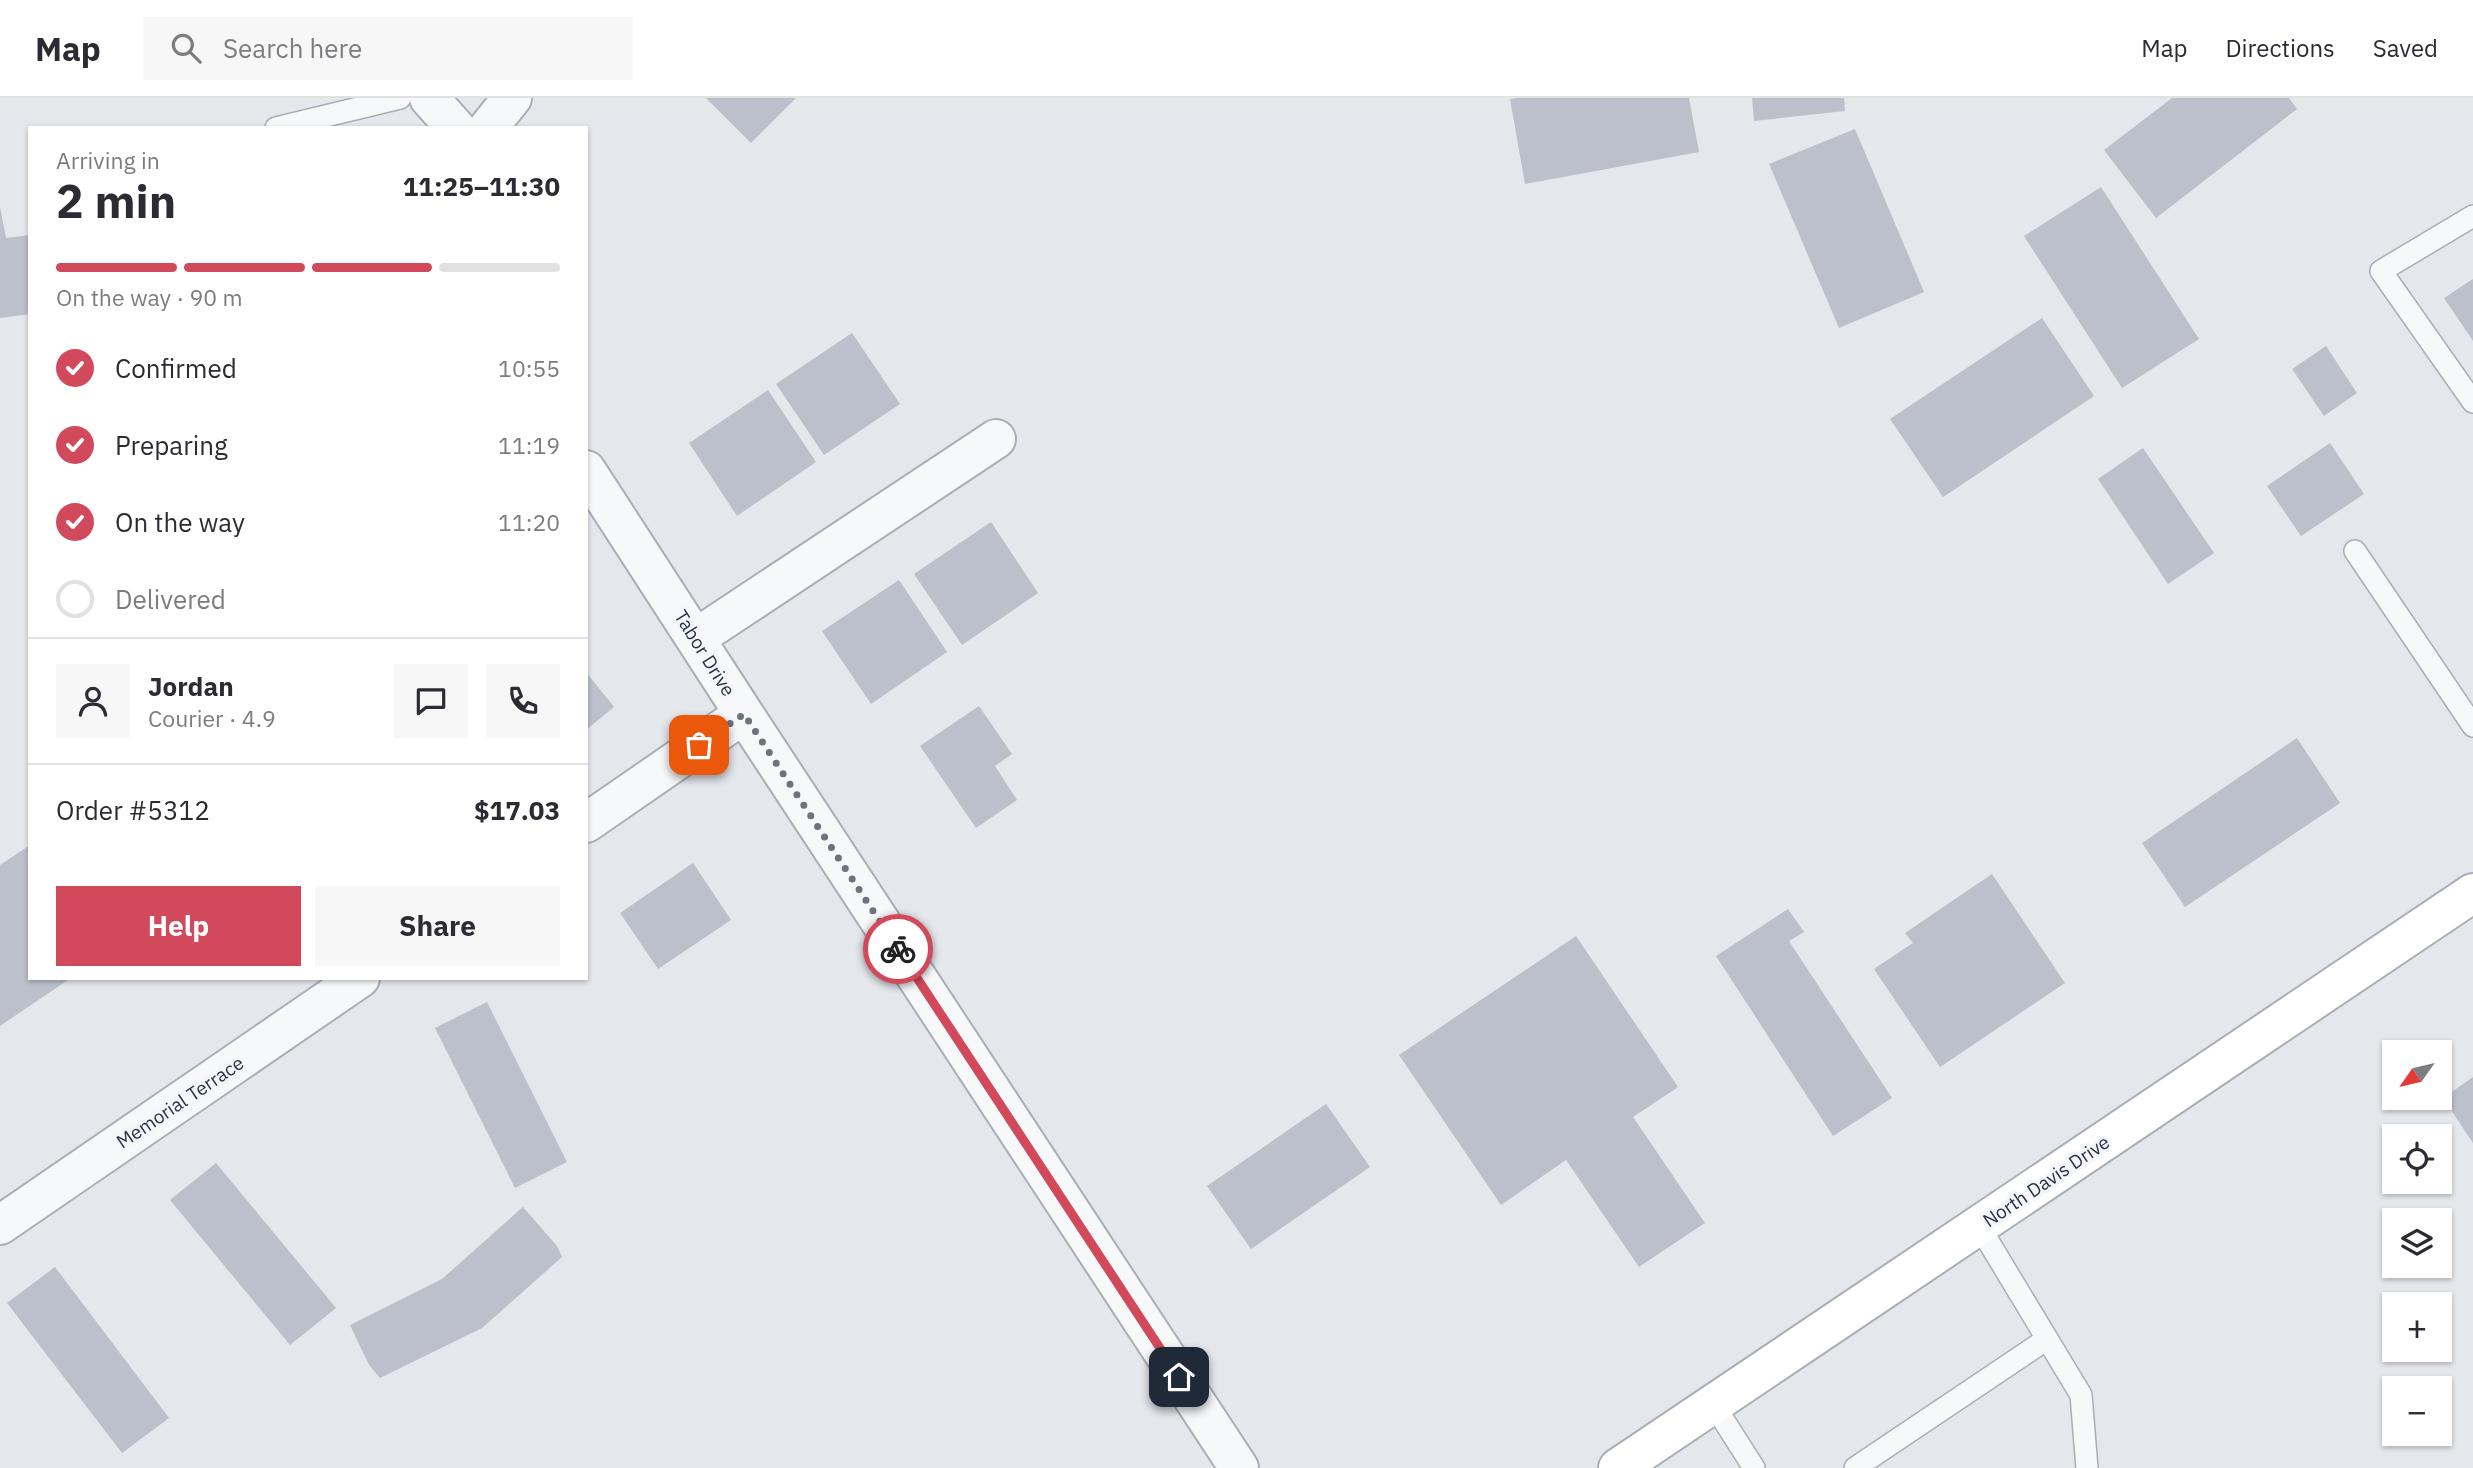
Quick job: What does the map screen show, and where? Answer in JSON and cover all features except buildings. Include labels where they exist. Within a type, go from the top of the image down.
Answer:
[{"type":"main road","name":"North Davis Drive","points":[[1618,1468],[2473,893]]},
{"type":"street","points":[[429,98],[454,126]]},
{"type":"street","points":[[490,126],[512,98]]},
{"type":"street","points":[[696,638],[996,439]]},
{"type":"street","name":"Tabor Drive","points":[[588,473],[1239,1468]]},
{"type":"street","points":[[588,822],[744,714]]},
{"type":"street","name":"Memorial Terrace","points":[[0,1225],[357,980]]},
{"type":"lane","points":[[300,126],[400,98]]},
{"type":"lane","points":[[2473,216],[2381,271],[2473,402]]},
{"type":"lane","points":[[2356,551],[2473,726]]},
{"type":"lane","points":[[1979,1226],[2081,1395],[2087,1468]]},
{"type":"lane","points":[[1855,1468],[2048,1339]]},
{"type":"lane","points":[[1714,1405],[1754,1468]]},
{"type":"way so far","points":[[699,745],[744,714],[898,949]]},
{"type":"route","points":[[898,949],[1179,1377]]}]
